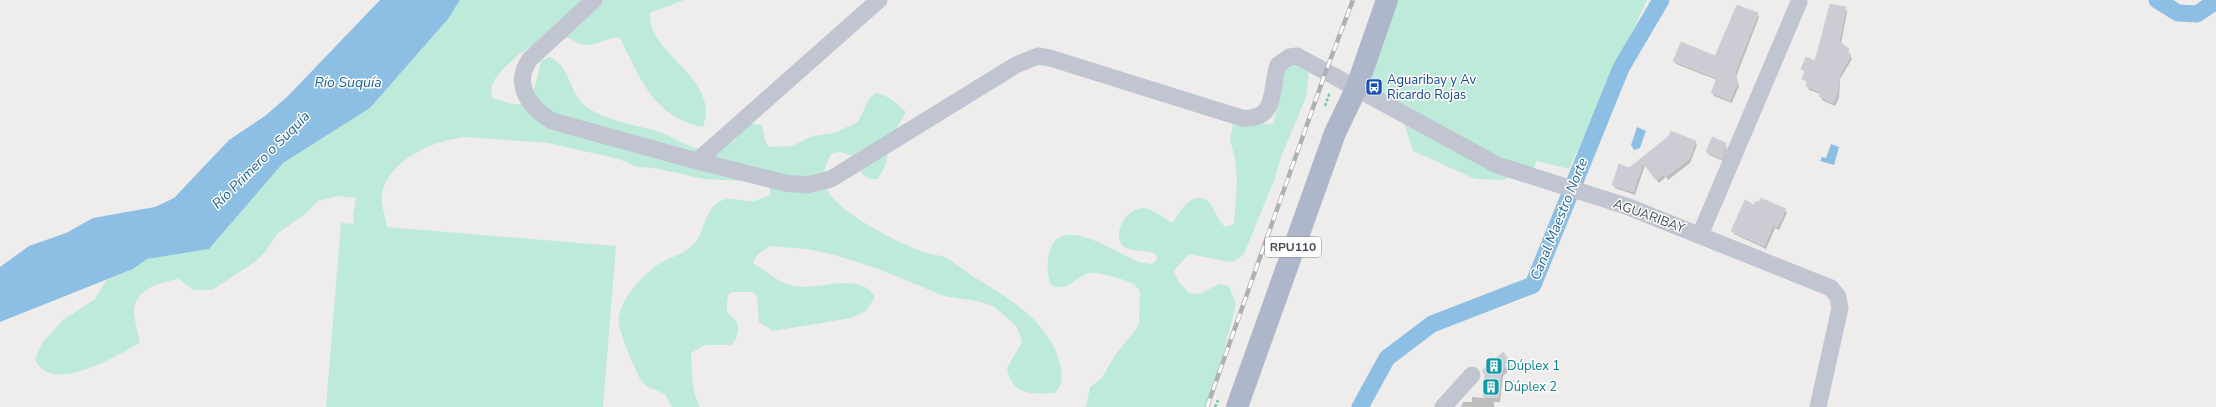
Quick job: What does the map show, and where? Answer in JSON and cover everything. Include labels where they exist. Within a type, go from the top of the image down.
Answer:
[{"type":"main road","name":"RPU110","points":[[1237,407],[1335,133],[1356,89],[1387,0]]},
{"type":"street","name":"AGUARIBAY","points":[[594,0],[530,59],[524,67],[521,80],[524,93],[538,112],[552,121],[697,161],[785,183],[817,184],[831,179],[1016,65],[1038,56],[1050,58],[1242,118],[1258,118],[1267,110],[1271,103],[1278,65],[1289,57],[1304,59],[1356,89],[1497,165],[1626,206],[1831,288],[1838,297],[1840,308],[1818,407]]},
{"type":"street","points":[[697,161],[880,0]]},
{"type":"street","points":[[1700,235],[1799,2]]},
{"type":"street","points":[[1443,407],[1472,375]]},
{"type":"green space","points":[[460,0],[684,0],[650,13],[652,28],[660,41],[693,80],[702,94],[706,109],[703,127],[686,122],[672,115],[660,105],[642,81],[620,38],[611,38],[591,45],[580,44],[562,36],[554,36],[544,39],[523,52],[504,68],[493,83],[492,92],[493,98],[509,103],[521,104],[531,95],[541,61],[549,57],[556,60],[561,65],[574,91],[582,103],[589,109],[609,118],[662,133],[689,146],[700,149],[705,150],[734,141],[742,129],[752,124],[762,125],[765,141],[769,147],[792,146],[813,136],[834,133],[858,122],[869,99],[875,93],[892,100],[906,112],[890,140],[886,164],[878,179],[868,178],[865,176],[859,169],[853,156],[840,152],[832,153],[824,175],[826,188],[832,198],[843,208],[872,227],[917,250],[942,256],[948,259],[1000,293],[1024,311],[1045,333],[1053,346],[1059,360],[1061,373],[1060,386],[1055,393],[1031,393],[1018,388],[1013,384],[1007,368],[1022,342],[1017,327],[993,306],[977,301],[944,296],[876,268],[831,254],[807,249],[770,246],[757,255],[753,263],[783,282],[794,286],[804,287],[849,283],[868,289],[875,297],[866,311],[851,318],[773,331],[759,322],[757,296],[753,292],[732,292],[728,295],[727,311],[735,320],[738,327],[738,334],[735,340],[731,345],[705,345],[691,353],[693,388],[700,407],[672,407],[665,394],[646,386],[640,379],[628,353],[619,325],[619,317],[626,298],[647,273],[662,262],[690,248],[694,244],[700,235],[709,212],[717,203],[726,199],[749,201],[757,200],[770,195],[770,186],[762,182],[704,179],[654,168],[637,167],[619,159],[548,143],[466,137],[441,142],[428,147],[403,162],[393,171],[386,182],[382,194],[387,227],[616,246],[603,407],[326,407],[341,223],[354,224],[353,217],[356,198],[338,196],[318,201],[304,215],[278,233],[265,252],[256,261],[212,290],[193,290],[179,279],[158,284],[145,291],[136,302],[134,309],[140,343],[85,370],[69,374],[55,374],[43,370],[35,359],[43,342],[63,320],[95,299],[107,280],[133,269],[147,259],[209,249],[283,163],[370,108],[448,19]]},
{"type":"green space","points":[[1396,0],[1647,0],[1569,169],[1536,161],[1534,168],[1502,180],[1475,179],[1413,151],[1397,101],[1365,85]]},
{"type":"green space","points":[[1290,61],[1299,62],[1309,73],[1306,97],[1281,157],[1275,178],[1244,254],[1235,261],[1230,262],[1189,254],[1174,272],[1178,281],[1189,293],[1199,294],[1219,284],[1229,286],[1236,305],[1223,355],[1206,407],[1086,407],[1090,387],[1102,378],[1115,355],[1139,324],[1140,291],[1130,282],[1098,273],[1089,273],[1066,286],[1056,287],[1050,284],[1048,275],[1048,257],[1051,248],[1057,239],[1066,235],[1078,236],[1091,239],[1139,262],[1152,264],[1156,261],[1157,257],[1154,253],[1127,248],[1121,243],[1119,231],[1125,218],[1129,213],[1135,210],[1146,208],[1154,211],[1172,223],[1185,205],[1198,198],[1204,198],[1208,201],[1222,224],[1226,227],[1234,224],[1237,181],[1235,159],[1230,140],[1233,122],[1273,124],[1276,114],[1279,85]]},
{"type":"water","name":"Río Suquía","points":[[380,0],[460,0],[448,19],[370,108],[283,163],[209,249],[147,259],[133,269],[0,322],[0,267],[29,246],[66,233],[93,218],[155,207],[174,198],[229,140],[265,116],[288,96]]},
{"type":"water","points":[[1637,127],[1646,131],[1640,148],[1634,150],[1631,145]]},
{"type":"water","points":[[1831,144],[1839,147],[1834,165],[1820,161],[1822,157],[1826,158]]},
{"type":"building","points":[[1830,4],[1846,7],[1839,41],[1849,49],[1847,52],[1851,55],[1839,76],[1837,94],[1833,103],[1819,96],[1821,92],[1806,86],[1808,81],[1802,79],[1805,71],[1801,69],[1806,57],[1815,61]]},
{"type":"building","points":[[1737,5],[1758,13],[1735,72],[1738,82],[1730,100],[1711,93],[1717,78],[1673,61],[1681,42],[1715,56]]},
{"type":"building","points":[[1671,131],[1696,141],[1689,159],[1665,177],[1663,175],[1656,180],[1643,163],[1633,192],[1612,185],[1619,164],[1629,168],[1669,136]]},
{"type":"building","points":[[1712,137],[1726,143],[1722,159],[1706,152]]},
{"type":"building","points":[[1761,198],[1786,209],[1777,227],[1773,225],[1764,246],[1731,231],[1745,200],[1754,205],[1756,201],[1759,202]]},
{"type":"building","points":[[1503,352],[1511,362],[1501,371],[1498,398],[1483,397],[1485,375],[1482,371]]},
{"type":"waterway","name":"Canal Maestro Norte","points":[[1360,407],[1387,358],[1432,324],[1533,285],[1621,68],[1661,0]]},
{"type":"waterway","name":"Canal Maestro Norte","points":[[2157,0],[2178,13],[2197,14],[2216,1]]},
{"type":"railway","points":[[1207,407],[1326,71],[1353,0]]},
{"type":"place","name":"Aguaribay y Av Ricardo Rojas","points":[[1374,87]]},
{"type":"place","name":"Dúplex 1","points":[[1494,366]]},
{"type":"place","name":"Dúplex 2","points":[[1491,387]]},
{"type":"water label","name":"Río Primero o Suquía","points":[[261,160]]}]
